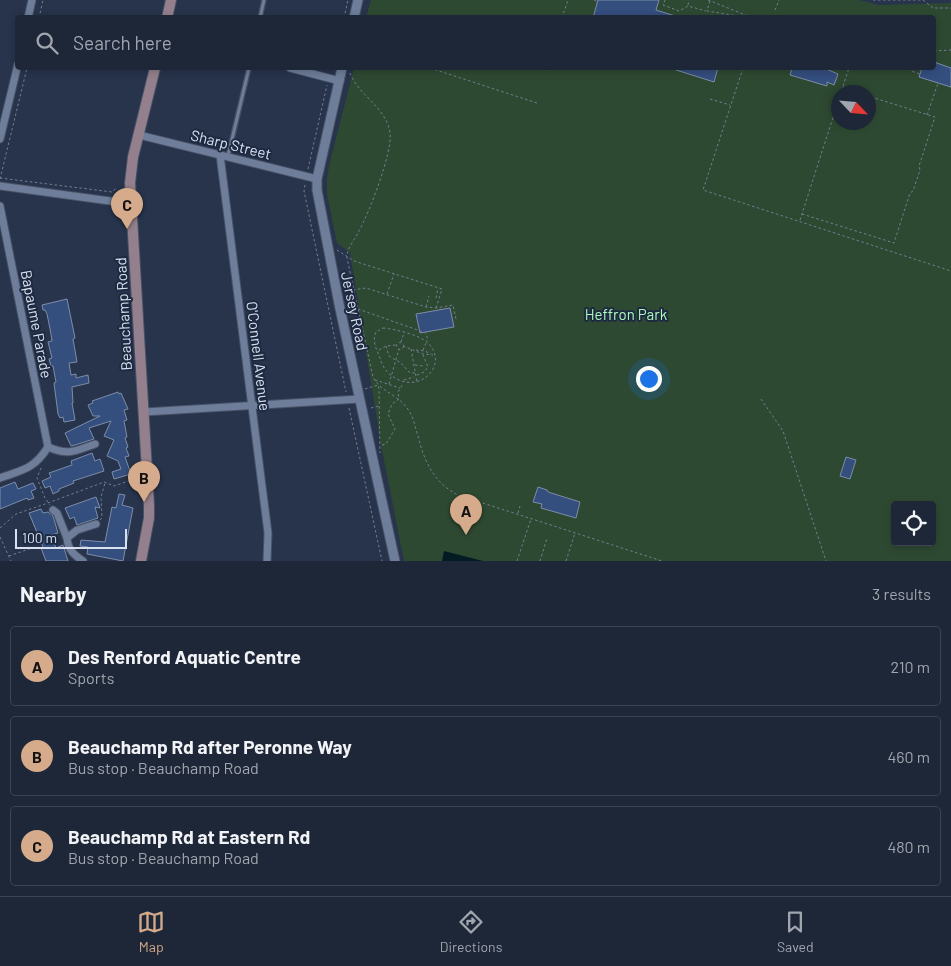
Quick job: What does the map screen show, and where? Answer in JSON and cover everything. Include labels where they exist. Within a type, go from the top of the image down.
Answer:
[{"type":"main road","points":[[168,15],[171,0]]},
{"type":"main road","name":"Beauchamp Road","points":[[141,561],[149,511],[131,170],[155,70]]},
{"type":"street","points":[[29,15],[32,0]]},
{"type":"street","points":[[355,15],[358,0]]},
{"type":"street","points":[[0,139],[17,70]]},
{"type":"street","points":[[298,70],[344,81]]},
{"type":"street","name":"Jersey Road","points":[[346,70],[317,179],[318,200],[394,561]]},
{"type":"street","name":"Sharp Street","points":[[139,135],[317,179]]},
{"type":"street","name":"O'Connell Avenue","points":[[224,156],[251,405],[268,534],[267,561]]},
{"type":"street","points":[[0,186],[132,204]]},
{"type":"street","name":"Bapaume Parade","points":[[0,206],[48,447]]},
{"type":"street","points":[[144,412],[359,395]]},
{"type":"street","points":[[0,478],[29,468],[39,461],[48,447],[57,451],[71,453],[95,444]]},
{"type":"street","points":[[53,510],[58,513],[68,538],[70,550],[83,561]]},
{"type":"street","points":[[68,538],[77,530],[96,524]]},
{"type":"lane","points":[[261,15],[264,0]]},
{"type":"lane","points":[[224,156],[247,70]]},
{"type":"path","points":[[40,15],[43,0]]},
{"type":"path","points":[[345,15],[348,0]]},
{"type":"path","points":[[563,15],[568,0]]},
{"type":"path","points":[[594,0],[598,2]]},
{"type":"path","points":[[665,0],[663,5],[679,11],[688,6],[732,15]]},
{"type":"path","points":[[688,6],[689,0]]},
{"type":"path","points":[[707,11],[709,0],[745,15]]},
{"type":"path","points":[[775,10],[779,0]]},
{"type":"path","points":[[873,0],[923,0],[933,8],[951,8]]},
{"type":"path","points":[[936,51],[951,50]]},
{"type":"path","points":[[27,70],[0,178],[112,192],[117,187]]},
{"type":"path","points":[[344,81],[346,70]]},
{"type":"path","points":[[347,70],[353,82],[378,110],[390,132],[387,153],[377,189],[346,256],[353,290],[374,380],[398,399],[411,413],[424,458],[432,474],[446,488],[458,495],[662,561]]},
{"type":"path","points":[[436,70],[537,103]]},
{"type":"path","points":[[741,70],[703,190],[951,270]]},
{"type":"path","points":[[844,85],[848,70]]},
{"type":"path","points":[[910,70],[920,74]]},
{"type":"path","points":[[927,115],[938,83]]},
{"type":"path","points":[[710,99],[730,106]]},
{"type":"path","points":[[802,214],[894,243],[910,194],[913,192],[918,177],[919,166],[935,117],[876,99]]},
{"type":"path","points":[[799,221],[831,124]]},
{"type":"path","points":[[334,245],[337,250],[354,261],[442,289],[436,308]]},
{"type":"path","points":[[386,295],[394,274]]},
{"type":"path","points":[[353,290],[366,288],[426,307],[436,308],[454,305],[456,320]]},
{"type":"path","points":[[436,298],[439,288]]},
{"type":"path","points":[[426,307],[429,296]]},
{"type":"path","points":[[358,309],[426,333],[428,341]]},
{"type":"path","points":[[383,328],[404,333],[427,342],[431,347],[435,366],[426,377],[417,382],[407,383],[391,376],[384,368],[373,338],[378,330],[383,328]]},
{"type":"path","points":[[378,350],[386,346],[397,345],[401,342],[404,333]]},
{"type":"path","points":[[401,342],[403,346],[425,351],[433,355]]},
{"type":"path","points":[[423,350],[426,343]]},
{"type":"path","points":[[397,345],[399,349]]},
{"type":"path","points":[[386,346],[388,354],[404,365],[410,373],[424,372],[428,367],[423,354]]},
{"type":"path","points":[[389,384],[399,349],[403,346]]},
{"type":"path","points":[[411,349],[417,382]]},
{"type":"path","points":[[414,365],[424,366]]},
{"type":"path","points":[[404,380],[414,377]]},
{"type":"path","points":[[374,380],[401,389]]},
{"type":"path","points":[[398,399],[398,392],[403,384]]},
{"type":"path","points":[[359,395],[378,385]]},
{"type":"path","points":[[378,385],[381,460]]},
{"type":"path","points":[[381,445],[386,444],[395,429],[388,414],[392,404],[398,399]]},
{"type":"path","points":[[761,399],[783,431],[826,561]]},
{"type":"path","points":[[42,456],[44,461],[37,478],[53,510]]},
{"type":"path","points":[[0,528],[16,514],[48,502],[106,483],[114,486],[138,477]]},
{"type":"path","points":[[96,524],[102,518],[101,497],[106,483]]},
{"type":"path","points":[[518,514],[520,506]]},
{"type":"path","points":[[517,561],[531,518]]},
{"type":"path","points":[[566,561],[575,533]]},
{"type":"path","points":[[0,537],[11,561]]},
{"type":"path","points":[[540,561],[547,538]]},
{"type":"path","points":[[9,556],[32,548]]},
{"type":"green space","name":"Heffron Park","points":[[371,0],[859,0],[879,5],[951,3],[951,561],[404,561],[381,445],[350,253],[337,243],[327,194],[327,179],[353,70],[936,70],[936,15],[367,15]]},
{"type":"water","points":[[444,551],[483,561],[442,561]]},
{"type":"building","points":[[598,0],[659,0],[656,10],[672,15],[594,15]]},
{"type":"building","points":[[936,63],[951,68],[951,87],[919,77],[921,70],[936,70]]},
{"type":"building","points":[[676,70],[717,70],[714,82]]},
{"type":"building","points":[[791,70],[829,70],[838,74],[834,85],[827,82],[827,86],[790,75]]},
{"type":"building","points":[[67,299],[75,338],[73,339],[77,362],[69,363],[71,375],[76,374],[76,378],[88,375],[89,383],[72,387],[75,420],[64,422],[63,417],[60,418],[58,414],[54,383],[56,382],[53,366],[51,366],[49,359],[52,358],[48,342],[52,341],[51,334],[47,314],[43,310],[42,305]]},
{"type":"building","points":[[450,308],[454,327],[420,333],[416,314]]},
{"type":"building","points":[[118,392],[119,394],[121,393],[128,409],[124,410],[127,420],[124,421],[127,437],[125,438],[128,447],[126,448],[129,456],[125,457],[131,474],[114,479],[112,472],[121,469],[118,461],[107,456],[114,440],[104,436],[111,421],[89,428],[94,439],[75,445],[71,446],[65,433],[100,416],[93,416],[88,405],[93,403],[92,401]]},
{"type":"building","points":[[92,453],[95,461],[100,459],[104,471],[73,481],[74,483],[59,489],[59,491],[53,494],[50,486],[45,488],[42,481],[51,477],[49,473],[72,465],[71,461]]},
{"type":"building","points":[[846,457],[856,460],[850,479],[840,476]]},
{"type":"building","points":[[15,482],[18,489],[33,483],[36,489],[31,491],[34,498],[28,500],[27,498],[0,509],[0,488]]},
{"type":"building","points":[[538,487],[580,502],[576,518],[541,508],[542,504],[533,502]]},
{"type":"building","points":[[119,494],[125,495],[122,505],[133,508],[123,561],[87,554],[88,547],[80,546],[81,540],[105,542],[112,507],[116,508]]},
{"type":"building","points":[[96,497],[100,508],[95,507],[98,518],[77,525],[74,517],[70,519],[65,508]]},
{"type":"building","points":[[41,509],[43,513],[48,512],[53,516],[58,533],[51,535],[56,548],[63,545],[68,561],[46,561],[41,548],[43,547],[29,513]]},
{"type":"place","name":"Beauchamp Rd at Eastern Rd","points":[[127,229]]},
{"type":"place","name":"Beauchamp Rd after Peronne Way","points":[[144,502]]},
{"type":"place","name":"Des Renford Aquatic Centre","points":[[466,535]]}]
